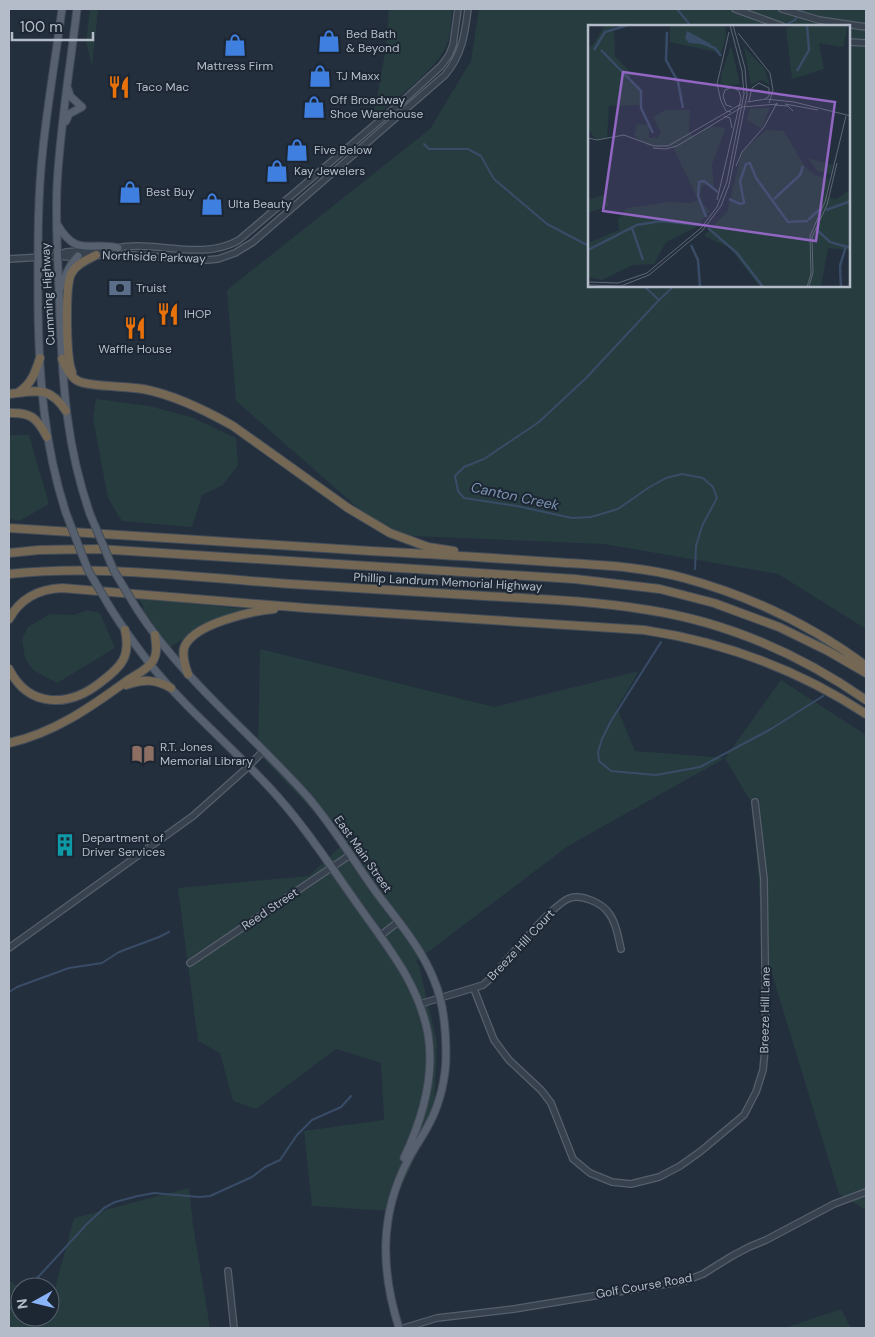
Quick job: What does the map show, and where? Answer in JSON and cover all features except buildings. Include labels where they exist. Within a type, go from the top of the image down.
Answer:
[{"type":"highway","points":[[96,256],[76,267],[68,287],[70,367],[73,374],[82,379],[105,381],[115,385]]},
{"type":"highway","points":[[13,394],[30,382],[40,358]]},
{"type":"highway","points":[[62,359],[71,375],[78,381],[93,385],[115,385],[144,389],[165,395],[216,416],[233,426],[348,508],[390,533],[428,546],[485,557]]},
{"type":"highway","points":[[13,394],[42,391],[55,397],[66,411]]},
{"type":"highway","points":[[9,413],[18,412],[31,415],[47,436]]},
{"type":"highway","points":[[9,528],[617,566],[683,578],[731,592],[782,613],[833,642],[866,666]]},
{"type":"highway","name":"Phillip Landrum Memorial Highway","points":[[9,553],[39,550],[98,549],[575,579],[660,589],[714,603],[779,627],[828,650],[866,673]]},
{"type":"highway","name":"Phillip Landrum Memorial Highway","points":[[9,574],[55,571],[131,573],[559,600],[641,609],[698,621],[751,639],[820,672],[866,700]]},
{"type":"highway","points":[[9,619],[27,599],[40,591],[54,588],[156,594],[306,608],[644,630],[716,645],[769,663],[807,680],[866,714]]},
{"type":"highway","points":[[188,674],[184,659],[184,649],[192,637],[204,629],[223,620],[245,614],[266,610],[306,608]]},
{"type":"highway","points":[[9,669],[24,688],[40,697],[60,700],[78,697],[94,688],[120,666],[127,648],[125,630]]},
{"type":"highway","points":[[9,743],[43,732],[67,721],[150,665],[157,650],[155,635]]},
{"type":"highway","points":[[117,688],[150,680],[171,688]]},
{"type":"main road","name":"Cumming Highway","points":[[62,9],[43,150],[38,257],[40,358],[47,436],[56,480],[66,513],[88,570]]},
{"type":"main road","name":"Cumming Highway","points":[[76,9],[57,186],[56,223],[62,359],[66,411],[75,464],[90,514],[114,571]]},
{"type":"main road","points":[[61,140],[69,114],[82,107],[70,96],[68,86]]},
{"type":"main road","points":[[56,223],[71,242],[80,246],[109,245],[118,248]]},
{"type":"main road","points":[[59,290],[66,272],[78,256]]},
{"type":"main road","name":"East Main Street","points":[[88,570],[111,609],[150,665],[270,787],[305,831],[399,963],[417,994],[428,1035],[430,1060],[428,1080],[419,1122],[398,1174],[386,1227],[390,1297],[399,1328]]},
{"type":"main road","name":"East Main Street","points":[[114,571],[155,635],[188,674],[307,797],[336,834],[412,940],[436,982],[443,1015],[446,1057],[445,1074],[439,1100],[431,1122],[407,1161],[392,1199]]},
{"type":"street","name":"Northside Parkway","points":[[58,256],[66,252],[134,246],[208,250],[226,246],[239,240],[405,99],[441,66],[449,55],[455,38],[458,9]]},
{"type":"street","name":"Northside Parkway","points":[[58,256],[130,254],[207,260],[230,255],[245,248],[445,75],[456,61],[463,44],[468,9]]},
{"type":"street","points":[[735,9],[779,25]]},
{"type":"street","points":[[782,9],[806,17],[866,27]]},
{"type":"street","points":[[850,42],[866,43]]},
{"type":"street","points":[[9,259],[58,256]]},
{"type":"street","points":[[9,948],[193,816],[249,766],[263,750]]},
{"type":"street","name":"Breeze Hill Lane","points":[[474,988],[494,1040],[509,1060],[541,1090],[551,1103],[573,1159],[590,1174],[612,1182],[631,1184],[659,1177],[680,1166],[701,1151],[744,1114],[756,1092],[763,1070],[766,1038],[764,879],[755,802]]},
{"type":"street","name":"Reed Street","points":[[190,963],[350,855]]},
{"type":"street","name":"Breeze Hill Court","points":[[420,1004],[483,985],[560,903],[570,898],[586,899],[597,903],[608,911],[622,948]]},
{"type":"street","points":[[380,936],[398,922]]},
{"type":"street","name":"Golf Course Road","points":[[404,1328],[436,1318],[514,1309],[685,1281],[703,1274],[740,1251],[766,1240],[834,1204],[866,1192]]},
{"type":"street","points":[[228,1271],[234,1328]]},
{"type":"green space","points":[[90,9],[98,9],[92,67],[86,41]]},
{"type":"green space","points":[[389,9],[452,9],[450,31],[447,44],[434,64],[414,84],[373,118],[386,48]]},
{"type":"green space","points":[[479,9],[866,9],[866,629],[778,574],[604,544],[389,535],[236,401],[227,290],[430,129],[471,61]]},
{"type":"green space","points":[[96,399],[149,406],[191,417],[236,438],[238,465],[223,485],[202,495],[192,527],[122,521],[108,498],[93,418]]},
{"type":"green space","points":[[9,435],[29,435],[49,504],[19,521],[9,518]]},
{"type":"green space","points":[[139,599],[247,609],[212,621],[170,647],[141,608],[144,607]]},
{"type":"green space","points":[[87,610],[100,613],[115,648],[57,683],[33,670],[25,658],[22,639],[28,627],[50,614],[74,615]]},
{"type":"green space","points":[[260,649],[494,707],[639,671],[617,708],[635,751],[725,758],[568,846],[416,961],[419,965],[437,1042],[434,1118],[390,1211],[312,1206],[304,1131],[384,1120],[381,1063],[336,1049],[256,1109],[233,1101],[220,1053],[198,1041],[178,888],[309,876],[344,843],[258,753]]},
{"type":"green space","points":[[781,680],[866,735],[866,1210],[839,1194],[763,944],[753,805],[725,758]]},
{"type":"green space","points":[[189,1188],[193,1225],[210,1328],[9,1328],[9,1280],[10,1327],[60,1327],[60,1277],[58,1277],[74,1218]]},
{"type":"green space","points":[[841,1309],[851,1328],[785,1328]]},
{"type":"waterway","points":[[677,9],[690,25]]},
{"type":"waterway","name":"Canton Creek","points":[[785,25],[795,20],[802,9]]},
{"type":"waterway","points":[[424,144],[429,149],[468,149],[481,156],[494,179],[547,224],[588,245]]},
{"type":"waterway","points":[[646,288],[659,300]]},
{"type":"waterway","name":"Canton Creek","points":[[672,288],[586,378],[539,422],[484,459],[464,467],[455,476],[458,491],[464,498],[517,506],[572,518],[591,517],[618,509],[666,478],[682,474],[703,478],[713,487],[717,498],[702,526],[696,546],[695,569]]},
{"type":"waterway","name":"Canton Creek","points":[[661,642],[611,721],[602,739],[598,752],[599,761],[611,771],[656,775],[700,767],[771,729],[823,696]]},
{"type":"waterway","points":[[9,992],[17,987],[69,968],[102,963],[119,952],[169,932]]},
{"type":"waterway","points":[[38,1277],[104,1208],[115,1202],[154,1193],[199,1197],[210,1196],[252,1177],[265,1167],[280,1160],[297,1135],[312,1120],[341,1107],[351,1096]]},
{"type":"place","name":"Bed Bath & Beyond","points":[[329,41]]},
{"type":"place","name":"Mattress Firm","points":[[235,45]]},
{"type":"place","name":"TJ Maxx","points":[[320,76]]},
{"type":"place","name":"Taco Mac","points":[[119,87]]},
{"type":"place","name":"Off Broadway Shoe Warehouse","points":[[314,107]]},
{"type":"place","name":"Five Below","points":[[297,150]]},
{"type":"place","name":"Kay Jewelers","points":[[277,171]]},
{"type":"place","name":"Best Buy","points":[[130,192]]},
{"type":"place","name":"Ulta Beauty","points":[[212,204]]},
{"type":"place","name":"Truist","points":[[120,288]]},
{"type":"place","name":"IHOP","points":[[168,314]]},
{"type":"place","name":"Waffle House","points":[[135,328]]},
{"type":"place","name":"R.T. Jones Memorial Library","points":[[143,754]]},
{"type":"place","name":"Department of Driver Services","points":[[65,845]]}]
